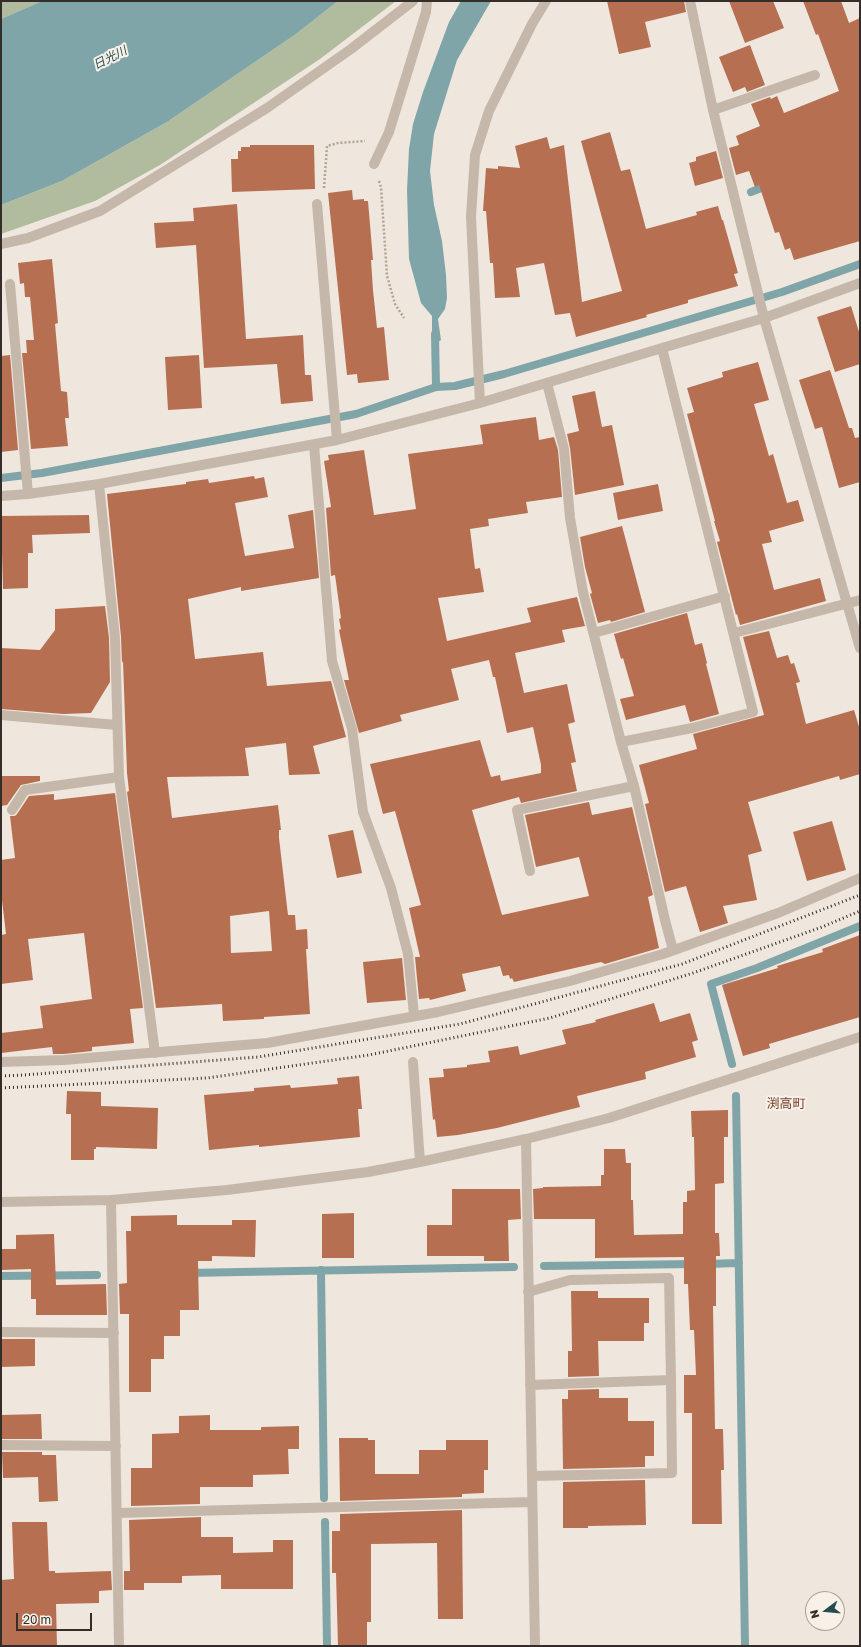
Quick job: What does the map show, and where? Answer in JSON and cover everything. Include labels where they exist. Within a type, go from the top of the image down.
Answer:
[{"type":"street","points":[[1,244],[28,238],[100,211],[267,108],[350,49],[413,1]]},
{"type":"street","points":[[374,164],[389,132],[426,12],[427,1]]},
{"type":"street","points":[[480,403],[471,217],[475,155],[489,111],[532,24],[546,1]]},
{"type":"street","points":[[690,1],[713,110],[764,318],[860,648]]},
{"type":"street","points":[[713,110],[815,75]]},
{"type":"street","points":[[317,204],[337,440]]},
{"type":"street","points":[[1,496],[28,490],[99,484],[337,440],[480,403],[764,318],[860,283]]},
{"type":"street","points":[[10,284],[28,490]]},
{"type":"street","points":[[621,742],[692,728],[753,712],[662,348]]},
{"type":"street","points":[[547,383],[564,449],[570,518],[583,592],[621,742],[634,786],[673,950]]},
{"type":"street","points":[[314,445],[332,661],[352,729],[363,812],[391,888],[408,954],[414,1016]]},
{"type":"street","points":[[99,484],[115,638],[119,777],[155,1053]]},
{"type":"street","points":[[594,633],[725,596]]},
{"type":"street","points":[[734,634],[860,600]]},
{"type":"street","points":[[1,716],[117,725]]},
{"type":"street","points":[[12,810],[25,790],[119,777]]},
{"type":"street","points":[[530,871],[517,810],[634,786]]},
{"type":"street","points":[[1,1062],[64,1060],[267,1043],[438,1012],[570,981],[673,950],[778,913],[860,878]]},
{"type":"street","points":[[1,1202],[111,1200],[227,1190],[368,1172],[526,1139],[609,1118],[860,1037]]},
{"type":"street","points":[[413,1062],[420,1162]]},
{"type":"street","points":[[526,1139],[535,1646]]},
{"type":"street","points":[[111,1200],[119,1646]]},
{"type":"street","points":[[528,1292],[570,1280],[669,1278],[672,1473],[532,1476]]},
{"type":"street","points":[[1,1332],[114,1334]]},
{"type":"street","points":[[530,1385],[671,1380]]},
{"type":"street","points":[[1,1445],[116,1446]]},
{"type":"street","points":[[117,1513],[532,1502]]},
{"type":"path","points":[[317,204],[324,194],[327,146],[338,143],[366,141],[381,187],[387,276],[395,304],[404,318]]},
{"type":"green space","points":[[1,1],[42,1],[1,19]]},
{"type":"green space","points":[[338,1],[396,1],[320,59],[160,165],[95,201],[1,234],[1,205],[62,181],[167,122],[296,34]]},
{"type":"water","name":"日光川","points":[[42,1],[338,1],[296,34],[167,122],[62,181],[1,205],[1,19]]},
{"type":"water","points":[[461,1],[491,1],[457,60],[434,134],[430,171],[434,205],[442,241],[447,298],[445,309],[438,319],[441,340],[432,346],[432,316],[421,303],[409,259],[407,190],[409,149],[413,124],[423,92],[449,22]]},
{"type":"building","points":[[607,1],[684,1],[686,12],[645,22],[651,47],[619,54]]},
{"type":"building","points":[[729,1],[773,1],[784,28],[745,43]]},
{"type":"building","points":[[803,1],[841,1],[849,23],[860,18],[860,241],[794,260],[790,248],[785,250],[779,232],[775,233],[759,185],[755,187],[749,171],[736,175],[729,148],[739,145],[736,136],[760,126],[751,104],[777,96],[784,113],[839,91],[818,34],[816,35]]},
{"type":"building","points":[[750,45],[765,85],[747,92],[745,87],[733,92],[719,57]]},
{"type":"building","points":[[610,132],[621,171],[630,169],[646,229],[697,215],[696,212],[718,206],[738,273],[734,274],[738,286],[688,300],[688,303],[646,315],[647,317],[576,337],[570,313],[555,315],[544,263],[516,268],[520,297],[495,298],[493,263],[490,263],[486,211],[483,211],[486,168],[498,169],[498,166],[520,168],[515,146],[547,137],[550,149],[564,145],[582,302],[622,291],[581,141]]},
{"type":"building","points":[[250,145],[314,145],[315,189],[232,192],[231,159],[238,159],[238,151],[241,151],[241,147],[250,147]]},
{"type":"building","points":[[716,151],[723,178],[695,186],[689,163],[696,161],[696,157]]},
{"type":"building","points":[[352,190],[353,200],[364,199],[364,201],[368,201],[373,260],[371,260],[373,290],[377,328],[384,327],[389,380],[358,383],[357,374],[347,375],[328,193]]},
{"type":"building","points":[[237,204],[246,339],[303,335],[305,375],[311,375],[313,401],[281,404],[277,364],[204,368],[196,245],[156,248],[154,223],[194,221],[193,208]]},
{"type":"building","points":[[52,259],[58,323],[55,324],[61,391],[67,392],[69,418],[65,418],[68,446],[31,449],[22,353],[27,353],[26,340],[34,340],[30,297],[25,297],[24,283],[20,284],[18,263]]},
{"type":"building","points":[[851,306],[860,335],[860,364],[835,372],[817,317]]},
{"type":"building","points":[[10,355],[18,450],[1,452],[1,356]]},
{"type":"building","points":[[199,355],[202,408],[168,410],[165,357]]},
{"type":"building","points":[[758,362],[769,400],[754,404],[769,456],[773,454],[787,503],[798,500],[804,521],[769,531],[772,542],[762,544],[774,590],[820,578],[826,601],[740,625],[717,542],[720,541],[687,414],[694,412],[687,388],[723,377],[722,372]]},
{"type":"building","points":[[830,370],[849,428],[852,428],[855,438],[860,437],[860,482],[839,488],[822,427],[815,429],[799,380]]},
{"type":"building","points":[[595,391],[602,427],[612,425],[624,485],[575,495],[567,434],[579,431],[572,396]]},
{"type":"building","points":[[536,417],[539,440],[554,437],[558,450],[562,497],[526,502],[528,513],[488,519],[489,526],[470,529],[475,569],[480,568],[484,592],[438,598],[447,641],[531,622],[527,608],[577,597],[585,626],[562,630],[565,642],[515,653],[524,693],[567,684],[575,722],[568,724],[576,762],[571,763],[577,791],[521,803],[519,797],[472,810],[502,915],[589,896],[579,857],[536,867],[525,815],[589,802],[592,815],[632,807],[653,895],[648,897],[659,948],[605,964],[601,962],[514,982],[512,978],[510,979],[509,975],[503,976],[500,966],[462,974],[466,991],[430,1000],[429,998],[419,999],[415,957],[420,957],[409,908],[421,905],[395,811],[383,814],[370,764],[480,740],[491,777],[500,775],[501,781],[541,773],[541,765],[533,727],[507,733],[495,677],[493,677],[489,660],[451,669],[459,700],[400,715],[402,721],[359,733],[344,680],[349,680],[339,630],[341,629],[339,619],[341,618],[335,575],[331,576],[326,508],[331,507],[324,461],[329,460],[328,455],[364,450],[374,515],[416,509],[408,454],[483,444],[480,425]]},
{"type":"building","points":[[254,476],[255,479],[264,477],[268,497],[235,503],[245,556],[294,548],[288,515],[313,510],[319,578],[241,591],[241,587],[188,599],[195,659],[263,652],[267,686],[331,681],[346,737],[313,746],[320,774],[289,775],[286,743],[245,748],[249,776],[167,777],[172,818],[278,805],[281,830],[279,830],[279,838],[288,915],[295,915],[296,930],[307,929],[308,949],[306,949],[310,1014],[264,1017],[264,1019],[223,1021],[222,1004],[156,1008],[127,792],[129,791],[123,661],[122,663],[121,637],[107,494],[186,484],[186,482],[208,479],[209,483]],"holes":[[[269,911],[272,951],[231,953],[230,916]]]},
{"type":"building","points":[[658,484],[663,511],[618,520],[613,493]]},
{"type":"building","points":[[89,515],[90,533],[32,535],[33,553],[28,553],[28,588],[3,589],[1,516]]},
{"type":"building","points":[[622,526],[645,612],[611,622],[610,620],[598,623],[590,594],[592,593],[585,567],[580,537]]},
{"type":"building","points":[[105,606],[109,638],[110,682],[91,713],[63,714],[1,709],[1,648],[40,650],[55,630],[55,609]]},
{"type":"building","points":[[687,613],[695,645],[702,643],[719,714],[690,722],[685,705],[626,720],[620,699],[634,696],[614,634]]},
{"type":"building","points":[[769,631],[777,658],[788,655],[791,664],[794,663],[800,682],[796,683],[806,724],[854,710],[860,730],[860,774],[840,780],[839,776],[748,802],[762,851],[748,855],[757,900],[723,906],[728,923],[700,932],[686,886],[665,892],[645,804],[649,803],[639,765],[697,749],[693,734],[764,715],[743,637]]},
{"type":"building","points":[[1,776],[40,776],[40,781],[21,785],[7,805],[1,806]]},
{"type":"building","points":[[115,793],[143,1008],[130,1009],[134,1043],[92,1047],[92,1051],[64,1054],[53,1054],[52,1047],[1,1053],[1,1033],[43,1028],[40,1006],[92,999],[84,933],[28,939],[33,980],[1,984],[1,935],[6,934],[1,892],[1,860],[15,858],[10,816],[15,816],[17,814],[29,796],[54,794],[54,800]]},
{"type":"building","points":[[832,821],[846,870],[807,881],[793,832]]},
{"type":"building","points":[[353,830],[362,873],[337,878],[328,835]]},
{"type":"building","points":[[860,935],[860,1017],[769,1044],[770,1048],[743,1056],[722,985],[778,968],[777,966],[823,952],[822,949]]},
{"type":"building","points":[[402,958],[406,1000],[367,1003],[363,962]]},
{"type":"building","points":[[654,1003],[660,1022],[690,1013],[698,1040],[692,1042],[696,1057],[645,1072],[646,1079],[577,1096],[580,1107],[497,1128],[437,1137],[435,1119],[433,1120],[429,1078],[444,1077],[443,1069],[467,1067],[467,1065],[490,1062],[488,1051],[518,1046],[520,1055],[566,1044],[562,1030],[596,1022],[595,1020]]},
{"type":"building","points":[[359,1076],[362,1109],[358,1109],[360,1137],[259,1147],[259,1145],[209,1150],[204,1095],[254,1091],[254,1088],[290,1085],[291,1088],[338,1084],[337,1078]]},
{"type":"building","points":[[67,1091],[101,1092],[101,1106],[158,1108],[157,1149],[96,1147],[96,1149],[94,1149],[94,1160],[71,1160],[71,1114],[66,1114]]},
{"type":"building","points":[[728,1110],[728,1137],[724,1137],[724,1183],[715,1184],[715,1233],[719,1233],[720,1256],[716,1256],[716,1306],[713,1306],[715,1429],[723,1429],[724,1470],[721,1470],[722,1524],[692,1524],[692,1413],[684,1413],[684,1375],[696,1375],[694,1330],[690,1330],[688,1284],[684,1284],[684,1257],[595,1258],[595,1219],[534,1219],[533,1189],[543,1187],[601,1186],[601,1175],[604,1175],[604,1149],[625,1149],[626,1163],[631,1163],[631,1200],[633,1200],[634,1235],[683,1234],[683,1202],[687,1202],[687,1191],[695,1190],[694,1137],[692,1137],[691,1111]]},
{"type":"building","points":[[452,1189],[520,1189],[521,1219],[508,1220],[509,1261],[484,1261],[484,1256],[427,1256],[427,1225],[452,1225]]},
{"type":"building","points":[[354,1213],[354,1258],[322,1258],[322,1214]]},
{"type":"building","points":[[177,1215],[177,1225],[232,1225],[232,1220],[256,1220],[255,1257],[212,1256],[212,1261],[198,1261],[199,1310],[180,1310],[180,1336],[164,1336],[164,1359],[151,1359],[151,1392],[129,1392],[129,1314],[120,1314],[119,1284],[127,1283],[126,1231],[131,1231],[131,1216]]},
{"type":"building","points":[[54,1234],[56,1285],[106,1284],[107,1315],[36,1315],[36,1299],[31,1299],[31,1269],[1,1270],[1,1249],[16,1249],[16,1235]]},
{"type":"building","points":[[571,1291],[598,1291],[598,1298],[649,1298],[649,1323],[644,1323],[644,1341],[598,1341],[599,1376],[568,1377],[568,1351],[572,1351]]},
{"type":"building","points":[[1,1339],[35,1339],[35,1366],[1,1367]]},
{"type":"building","points":[[599,1389],[599,1398],[628,1398],[628,1421],[654,1421],[654,1456],[645,1456],[645,1467],[563,1469],[562,1399],[568,1399],[568,1390]]},
{"type":"building","points":[[41,1414],[42,1439],[2,1439],[1,1415]]},
{"type":"building","points":[[210,1415],[210,1430],[261,1430],[261,1427],[299,1426],[299,1449],[288,1449],[289,1474],[253,1475],[253,1487],[200,1487],[200,1504],[131,1506],[131,1468],[152,1468],[152,1434],[179,1433],[179,1416]]},
{"type":"building","points":[[339,1438],[368,1438],[368,1440],[375,1440],[375,1474],[419,1474],[419,1450],[446,1450],[446,1440],[488,1440],[488,1470],[484,1470],[484,1493],[462,1494],[462,1497],[340,1501]]},
{"type":"building","points":[[2,1452],[42,1452],[42,1455],[56,1455],[58,1501],[39,1502],[38,1477],[3,1478]]},
{"type":"building","points":[[645,1480],[646,1525],[563,1528],[563,1482]]},
{"type":"building","points":[[462,1510],[463,1619],[438,1619],[437,1543],[371,1544],[371,1622],[367,1622],[367,1646],[338,1646],[336,1573],[332,1573],[332,1531],[340,1531],[340,1514]]},
{"type":"building","points":[[201,1517],[201,1537],[233,1537],[233,1553],[273,1552],[273,1540],[293,1540],[293,1589],[221,1589],[221,1575],[182,1576],[182,1583],[144,1583],[144,1590],[124,1590],[124,1571],[130,1571],[129,1520]]},
{"type":"building","points":[[12,1522],[47,1522],[49,1571],[55,1571],[55,1573],[111,1571],[112,1590],[99,1591],[99,1603],[56,1604],[57,1646],[1,1646],[1,1580],[14,1579]]},
{"type":"waterway","points":[[751,192],[769,185]]},
{"type":"waterway","points":[[1,478],[42,473],[356,414],[436,387],[455,386],[504,374],[782,292],[860,264]]},
{"type":"waterway","points":[[435,334],[436,387]]},
{"type":"waterway","points":[[732,1064],[711,984],[757,968],[860,926]]},
{"type":"waterway","points":[[736,1096],[745,1646]]},
{"type":"waterway","points":[[707,1264],[739,1263]]},
{"type":"waterway","points":[[544,1266],[695,1264]]},
{"type":"waterway","points":[[187,1273],[514,1267]]},
{"type":"waterway","points":[[321,1270],[324,1498]]},
{"type":"waterway","points":[[1,1276],[97,1275]]},
{"type":"waterway","points":[[325,1522],[327,1646]]},
{"type":"railway","points":[[1,1076],[258,1057],[460,1024],[682,964],[860,895]]},
{"type":"railway","points":[[1,1088],[207,1078],[369,1055],[550,1018],[693,973],[822,927],[860,911]]},
{"type":"district","name":"渕高町","points":[[786,1104]]}]
